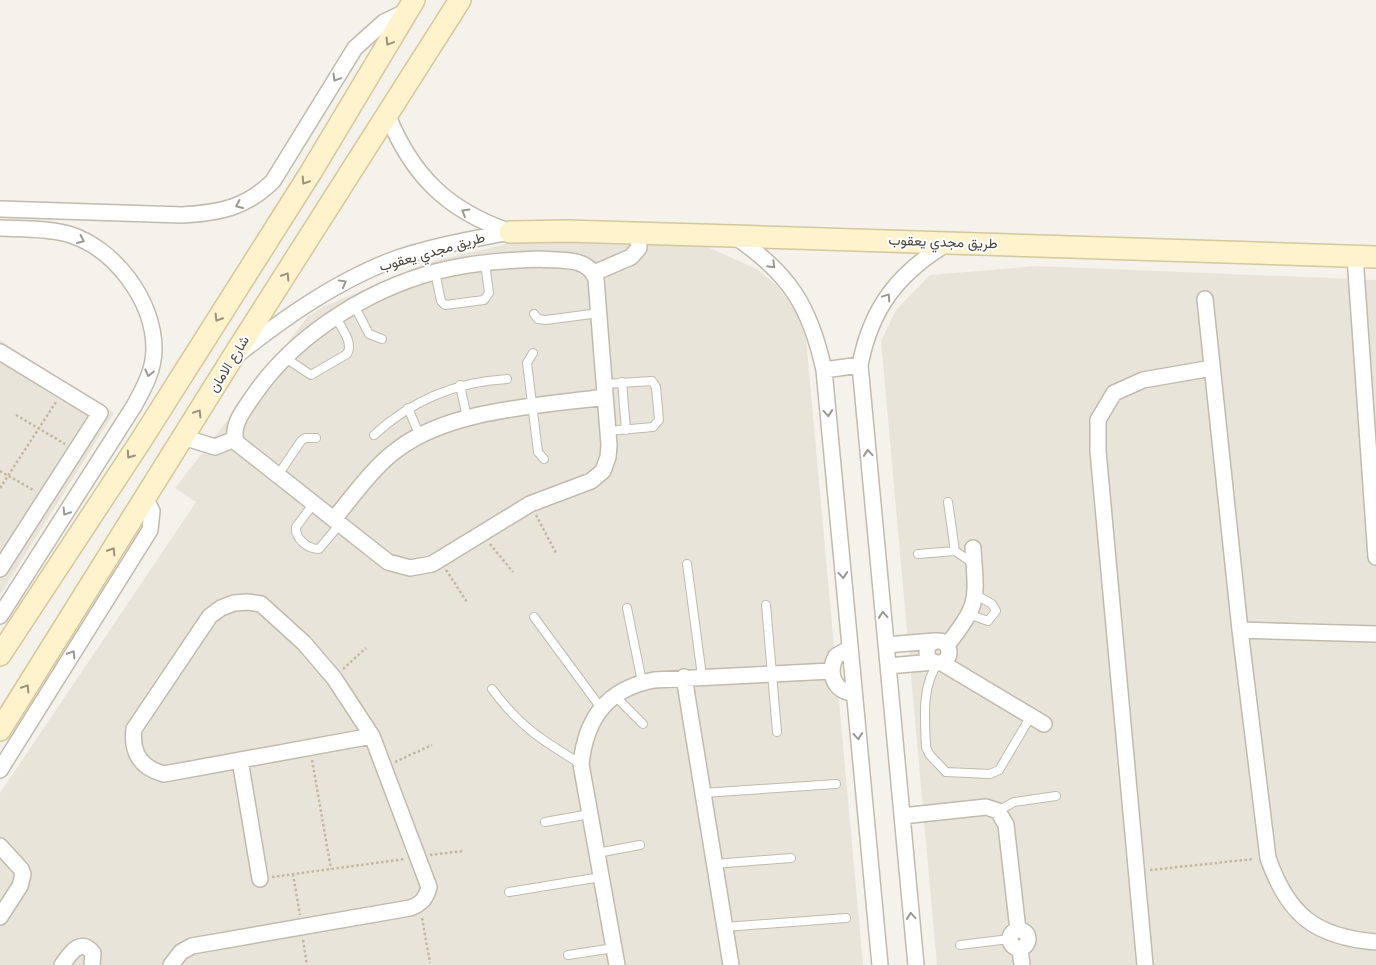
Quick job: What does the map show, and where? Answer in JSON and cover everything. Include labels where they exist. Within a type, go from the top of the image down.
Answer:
[{"type":"street","points":[[440,0],[447,12],[446,23]]},
{"type":"street","name":"شارع الامان","points":[[0,730],[231,360],[388,116],[460,0]]},
{"type":"street","points":[[0,209],[182,215],[225,211],[251,200],[268,186],[281,169],[355,48],[384,22],[412,3]]},
{"type":"street","points":[[0,655],[140,442],[311,172],[412,3]]},
{"type":"street","name":"طريق مجدي يعقوب","points":[[388,116],[406,155],[434,189],[469,215],[510,232]]},
{"type":"street","points":[[0,228],[61,233],[86,242],[115,264],[142,299],[152,326],[154,350],[148,379],[134,406],[0,616]]},
{"type":"street","name":"طريق مجدي يعقوب","points":[[231,360],[280,322],[317,297],[351,278],[389,261],[510,232],[638,233],[1366,256]]},
{"type":"street","points":[[594,273],[631,257],[639,248],[638,233]]},
{"type":"street","points":[[733,236],[761,254],[784,278],[803,306],[817,337],[824,370],[880,965]]},
{"type":"street","points":[[916,965],[860,366],[865,342],[874,317],[888,294],[912,268],[948,243]]},
{"type":"street","points":[[1366,256],[1376,557]]},
{"type":"street","points":[[539,259],[578,262],[590,268],[594,273],[599,313],[608,432],[608,457],[598,476],[530,504],[438,560],[418,568],[395,565],[237,443],[234,431],[246,407],[284,357],[311,334],[336,317],[400,285],[435,272],[485,263],[539,259]]},
{"type":"street","points":[[1205,299],[1240,630],[1268,858],[1278,886],[1296,910],[1319,929],[1347,940],[1376,942]]},
{"type":"street","points":[[0,352],[100,413],[0,569]]},
{"type":"street","points":[[824,370],[860,366]]},
{"type":"street","points":[[1145,965],[1098,451],[1098,420],[1114,393],[1136,383],[1212,368]]},
{"type":"street","points":[[337,522],[376,468],[396,450],[419,434],[450,422],[533,407],[604,390]]},
{"type":"street","points":[[183,437],[215,447],[235,439]]},
{"type":"street","points":[[0,770],[150,530],[152,511],[145,498]]},
{"type":"street","points":[[886,645],[941,643],[970,615],[976,595],[973,548]]},
{"type":"street","points":[[171,965],[181,952],[192,946],[419,904],[426,897],[429,887],[372,736],[334,678],[304,643],[261,604],[248,602],[234,603],[221,608],[210,616],[134,729],[132,741],[135,753],[142,763],[152,771],[164,774],[372,736]]},
{"type":"street","points":[[1240,630],[1376,634]]},
{"type":"street","points":[[888,666],[938,663],[948,657],[941,643]]},
{"type":"street","points":[[850,648],[836,656],[831,671],[834,681],[840,688],[854,693]]},
{"type":"street","points":[[938,663],[1044,724]]},
{"type":"street","points":[[617,965],[581,764],[583,743],[591,723],[601,708],[614,695],[642,682],[684,677],[831,671]]},
{"type":"street","points":[[684,677],[731,965]]},
{"type":"street","points":[[0,738],[13,749]]},
{"type":"street","points":[[240,760],[260,879]]},
{"type":"street","points":[[902,816],[986,807],[998,811],[1006,825],[1016,939],[1022,965]]},
{"type":"street","points":[[0,846],[6,859],[21,869],[22,880],[0,917]]},
{"type":"street","points":[[62,965],[74,949],[79,946],[89,949],[93,953],[92,965]]},
{"type":"lane","points":[[435,272],[441,302],[445,305],[484,300],[489,293],[485,263]]},
{"type":"lane","points":[[355,307],[369,334],[382,339]]},
{"type":"lane","points":[[534,314],[538,318],[546,320],[599,313]]},
{"type":"lane","points":[[284,357],[311,376],[347,354],[350,349],[349,343],[336,317]]},
{"type":"lane","points":[[533,353],[527,363],[538,452],[544,459]]},
{"type":"lane","points":[[374,434],[408,408],[433,395],[460,385],[506,379]]},
{"type":"lane","points":[[604,390],[622,382],[648,380],[655,383],[660,420],[652,427],[608,432]]},
{"type":"lane","points":[[622,382],[626,430]]},
{"type":"lane","points":[[460,385],[467,418]]},
{"type":"lane","points":[[408,408],[419,434]]},
{"type":"lane","points":[[278,475],[301,441],[306,438],[316,438]]},
{"type":"lane","points":[[948,502],[955,551]]},
{"type":"lane","points":[[314,504],[296,527],[299,539],[312,549],[319,549],[337,522]]},
{"type":"lane","points":[[918,554],[955,551],[966,556],[974,565]]},
{"type":"lane","points":[[687,564],[702,676]]},
{"type":"lane","points":[[970,615],[988,621],[996,611],[992,604],[976,595]]},
{"type":"lane","points":[[766,605],[777,732]]},
{"type":"lane","points":[[627,608],[642,682]]},
{"type":"lane","points":[[534,617],[601,708]]},
{"type":"lane","points":[[938,663],[929,677],[926,691],[926,747],[929,754],[946,772],[990,774],[999,770],[1031,716]]},
{"type":"lane","points":[[492,689],[504,706],[534,736],[581,764]]},
{"type":"lane","points":[[614,695],[643,724]]},
{"type":"lane","points":[[703,793],[836,784]]},
{"type":"lane","points":[[998,811],[1014,802],[1056,796]]},
{"type":"lane","points":[[545,822],[590,814]]},
{"type":"lane","points":[[597,853],[640,845]]},
{"type":"lane","points":[[714,864],[791,858]]},
{"type":"lane","points":[[509,892],[601,877]]},
{"type":"lane","points":[[724,927],[846,918]]},
{"type":"lane","points":[[960,945],[1016,939]]},
{"type":"lane","points":[[568,955],[614,948]]},
{"type":"path","points":[[0,488],[64,390]]},
{"type":"path","points":[[16,415],[75,450]]},
{"type":"path","points":[[0,471],[45,497]]},
{"type":"path","points":[[530,504],[556,554]]},
{"type":"path","points":[[481,533],[513,572]]},
{"type":"path","points":[[438,560],[467,602]]},
{"type":"path","points":[[334,678],[366,648]]},
{"type":"path","points":[[384,767],[432,745]]},
{"type":"path","points":[[310,748],[331,869]]},
{"type":"path","points":[[260,879],[463,851]]},
{"type":"path","points":[[1136,871],[1268,858]]},
{"type":"path","points":[[419,904],[430,963]]},
{"type":"shaded area","points":[[536,237],[574,237],[707,247],[757,269],[776,285],[798,312],[806,339],[863,965],[0,965],[0,793],[196,502],[175,488],[308,316],[325,306],[429,262]]},
{"type":"shaded area","points":[[1038,266],[1376,280],[1376,965],[937,965],[881,341],[896,310],[930,275]]},
{"type":"shaded area","points":[[0,340],[114,413],[0,595]]}]
